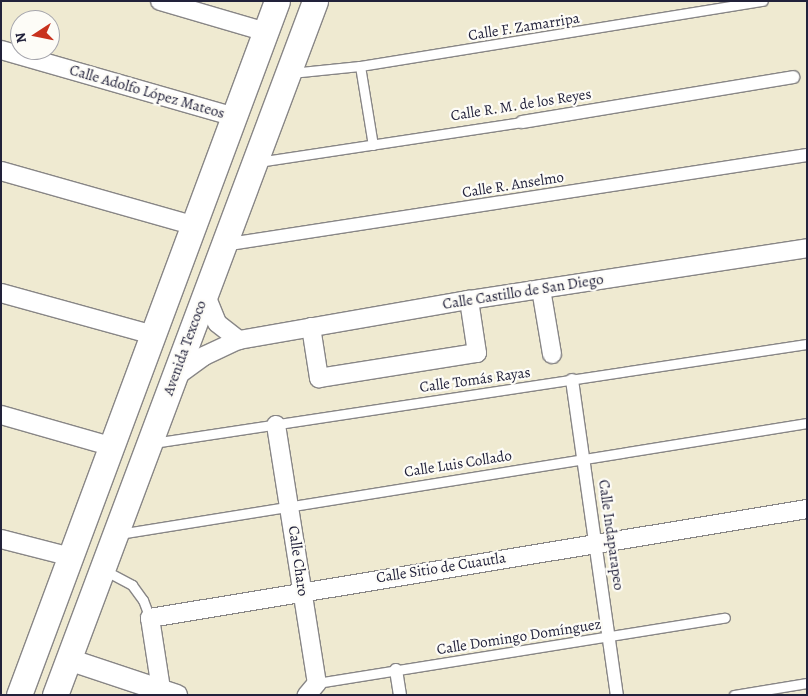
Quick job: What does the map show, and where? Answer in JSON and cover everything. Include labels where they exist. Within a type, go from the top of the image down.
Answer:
[{"type":"main road","points":[[19,695],[236,117],[277,1]]},
{"type":"main road","name":"Avenida Texcoco","points":[[55,695],[100,568],[174,378],[315,1]]},
{"type":"street","points":[[160,1],[266,32]]},
{"type":"street","name":"Calle Adolfo López Mateos","points":[[1,50],[236,117]]},
{"type":"street","name":"Calle R. M. de los Reyes","points":[[522,122],[793,77]]},
{"type":"street","name":"Calle R. Anselmo","points":[[223,245],[807,155]]},
{"type":"street","points":[[1,171],[195,226]]},
{"type":"street","name":"Calle Castillo de San Diego","points":[[174,378],[204,356],[239,340],[469,300],[807,248]]},
{"type":"street","points":[[542,289],[552,354]]},
{"type":"street","points":[[1,293],[153,335]]},
{"type":"street","points":[[205,293],[217,323],[239,340]]},
{"type":"street","points":[[311,327],[319,378],[477,353],[469,300]]},
{"type":"street","name":"Calle Indaparapeo","points":[[572,380],[617,695]]},
{"type":"street","points":[[1,415],[113,447]]},
{"type":"street","name":"Calle Charo","points":[[276,425],[302,591],[312,689]]},
{"type":"street","name":"Calle Sitio de Cuautla","points":[[150,618],[302,591],[807,509]]},
{"type":"street","points":[[1,539],[71,557]]},
{"type":"street","points":[[150,618],[168,692]]},
{"type":"street","points":[[68,659],[168,692]]},
{"type":"street","points":[[396,670],[400,695]]},
{"type":"lane","name":"Calle F. Zamarripa","points":[[288,73],[360,66],[763,1]]},
{"type":"lane","points":[[360,66],[373,145]]},
{"type":"lane","name":"Calle R. M. de los Reyes","points":[[254,162],[522,122]]},
{"type":"lane","name":"Calle Tomás Rayas","points":[[148,444],[807,344]]},
{"type":"lane","name":"Calle Luis Collado","points":[[114,534],[583,457],[807,423]]},
{"type":"lane","points":[[100,568],[132,586],[143,600],[150,618]]},
{"type":"lane","name":"Calle Domingo Domínguez","points":[[312,689],[396,670],[725,618]]},
{"type":"lane","points":[[734,695],[807,683]]}]
